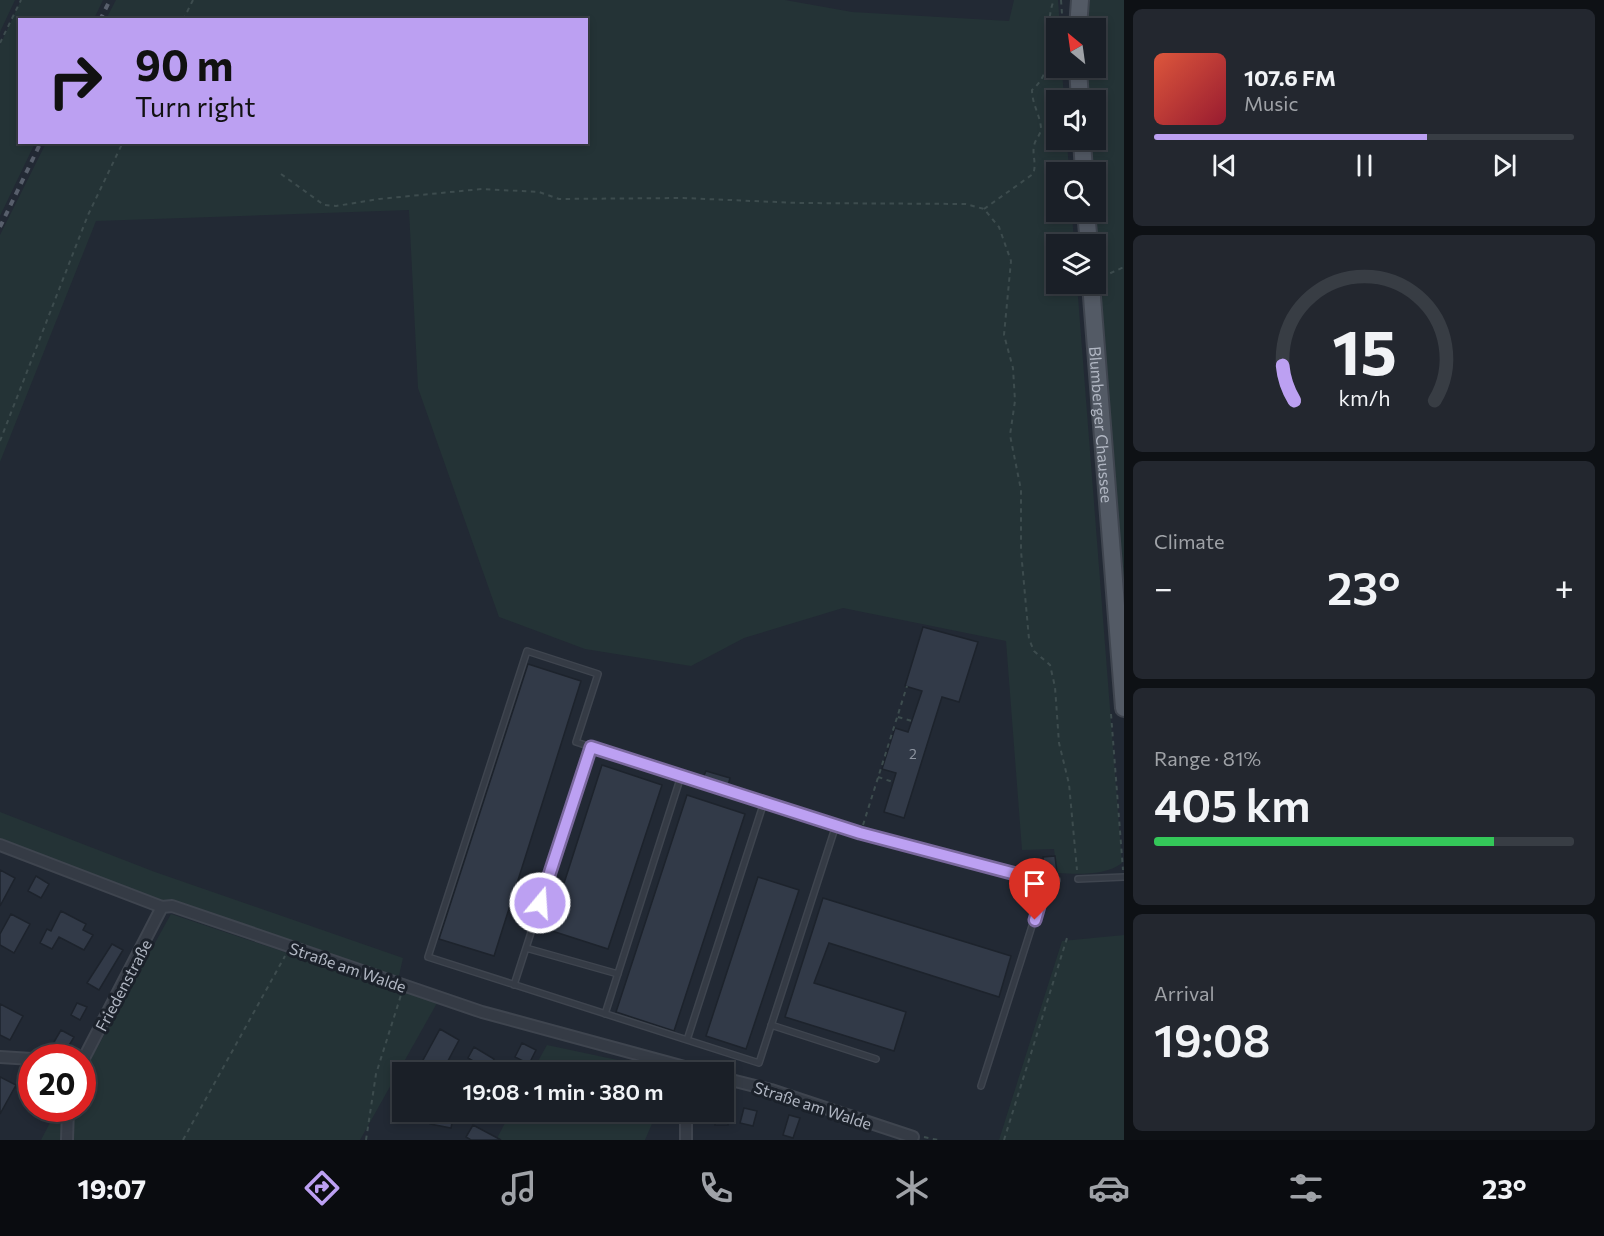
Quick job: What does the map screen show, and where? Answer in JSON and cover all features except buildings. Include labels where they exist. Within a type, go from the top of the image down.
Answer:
[{"type":"main road","points":[[1079,18],[1080,0]]},
{"type":"main road","name":"Blumberger Chaussee","points":[[1092,294],[1124,708]]},
{"type":"street","name":"Straße am Walde","points":[[0,845],[162,907],[172,906],[513,1022],[657,1062]]},
{"type":"street","name":"Friedenstraße","points":[[91,1044],[162,907]]},
{"type":"street","points":[[0,1057],[18,1058]]},
{"type":"street","name":"Straße am Walde","points":[[734,1081],[771,1090],[913,1137]]},
{"type":"street","points":[[68,1122],[68,1140]]},
{"type":"street","points":[[686,1122],[686,1140]]},
{"type":"lane","points":[[836,825],[759,1063],[428,957],[527,651],[598,674],[576,742],[681,776],[764,802],[836,825],[860,833],[1046,882],[1057,880]]},
{"type":"lane","points":[[514,985],[591,747]]},
{"type":"lane","points":[[605,1014],[681,776]]},
{"type":"lane","points":[[687,1040],[764,802]]},
{"type":"lane","points":[[1078,879],[1124,876]]},
{"type":"lane","points":[[981,1086],[1046,882]]},
{"type":"lane","points":[[526,948],[618,974]]},
{"type":"lane","points":[[771,1025],[876,1059]]},
{"type":"path","points":[[0,43],[21,0]]},
{"type":"path","points":[[184,18],[193,0]]},
{"type":"path","points":[[984,209],[1033,174],[1034,148],[1041,133],[1041,126],[1032,99],[1032,90],[1042,81],[1051,37],[1048,15],[1054,0]]},
{"type":"path","points":[[1061,0],[1062,18]]},
{"type":"path","points":[[0,441],[88,215],[122,144]]},
{"type":"path","points":[[281,174],[324,205],[336,206],[379,199],[482,189],[539,192],[559,199],[683,198],[799,203],[966,204],[984,209],[999,227],[1011,261],[1004,335],[1013,368],[1015,401],[1010,435],[1021,490],[1021,551],[1029,639],[1034,651],[1050,665],[1059,743],[1069,784],[1078,879]]},
{"type":"path","points":[[1106,275],[1124,267]]},
{"type":"path","points":[[860,833],[908,686]]},
{"type":"path","points":[[898,717],[912,721]]},
{"type":"path","points":[[878,777],[893,782]]},
{"type":"path","points":[[1004,1140],[1067,938]]},
{"type":"path","points":[[183,1140],[290,948]]},
{"type":"path","points":[[366,1140],[376,1074],[405,986]]},
{"type":"path","points":[[913,1137],[938,1140]]},
{"type":"shaded area","points":[[0,0],[15,0],[0,32]]},
{"type":"shaded area","points":[[21,0],[103,0],[94,18],[18,18],[18,144],[35,144],[0,216],[0,45]]},
{"type":"shaded area","points":[[116,0],[785,0],[852,12],[1009,21],[1014,0],[1058,0],[1059,18],[1046,18],[1046,78],[1063,78],[1063,90],[1046,90],[1046,150],[1068,150],[1068,162],[1046,162],[1046,222],[1073,222],[1073,234],[1046,234],[1046,294],[1078,294],[1122,863],[1099,872],[1057,873],[1054,849],[1022,850],[1006,641],[843,608],[744,638],[691,666],[585,649],[499,617],[418,388],[409,210],[96,221],[0,462],[0,235],[46,144],[588,144],[588,18],[107,18]]},
{"type":"shaded area","points":[[1088,0],[1124,0],[1124,637],[1100,294],[1106,294],[1106,234],[1096,234],[1095,222],[1106,222],[1106,162],[1091,162],[1090,150],[1106,150],[1106,90],[1087,90],[1087,78],[1106,78],[1106,18],[1087,18]]},
{"type":"shaded area","points":[[0,812],[155,872],[403,958],[398,980],[172,904],[0,840]]},
{"type":"shaded area","points":[[171,914],[437,1003],[404,1062],[392,1062],[392,1083],[360,1140],[71,1140],[71,1122],[96,1122],[96,1050]]},
{"type":"shaded area","points":[[1124,935],[1124,1140],[999,1140],[1062,941]]},
{"type":"shaded area","points":[[547,1045],[627,1062],[538,1062]]},
{"type":"shaded area","points":[[50,1122],[63,1122],[63,1140],[41,1140]]},
{"type":"shaded area","points":[[506,1122],[653,1122],[645,1140],[496,1140]]},
{"type":"railway","points":[[101,18],[110,0]]},
{"type":"railway","points":[[0,227],[40,144]]},
{"type":"route","points":[[540,903],[591,747],[860,833],[1046,882],[1035,920]]}]
